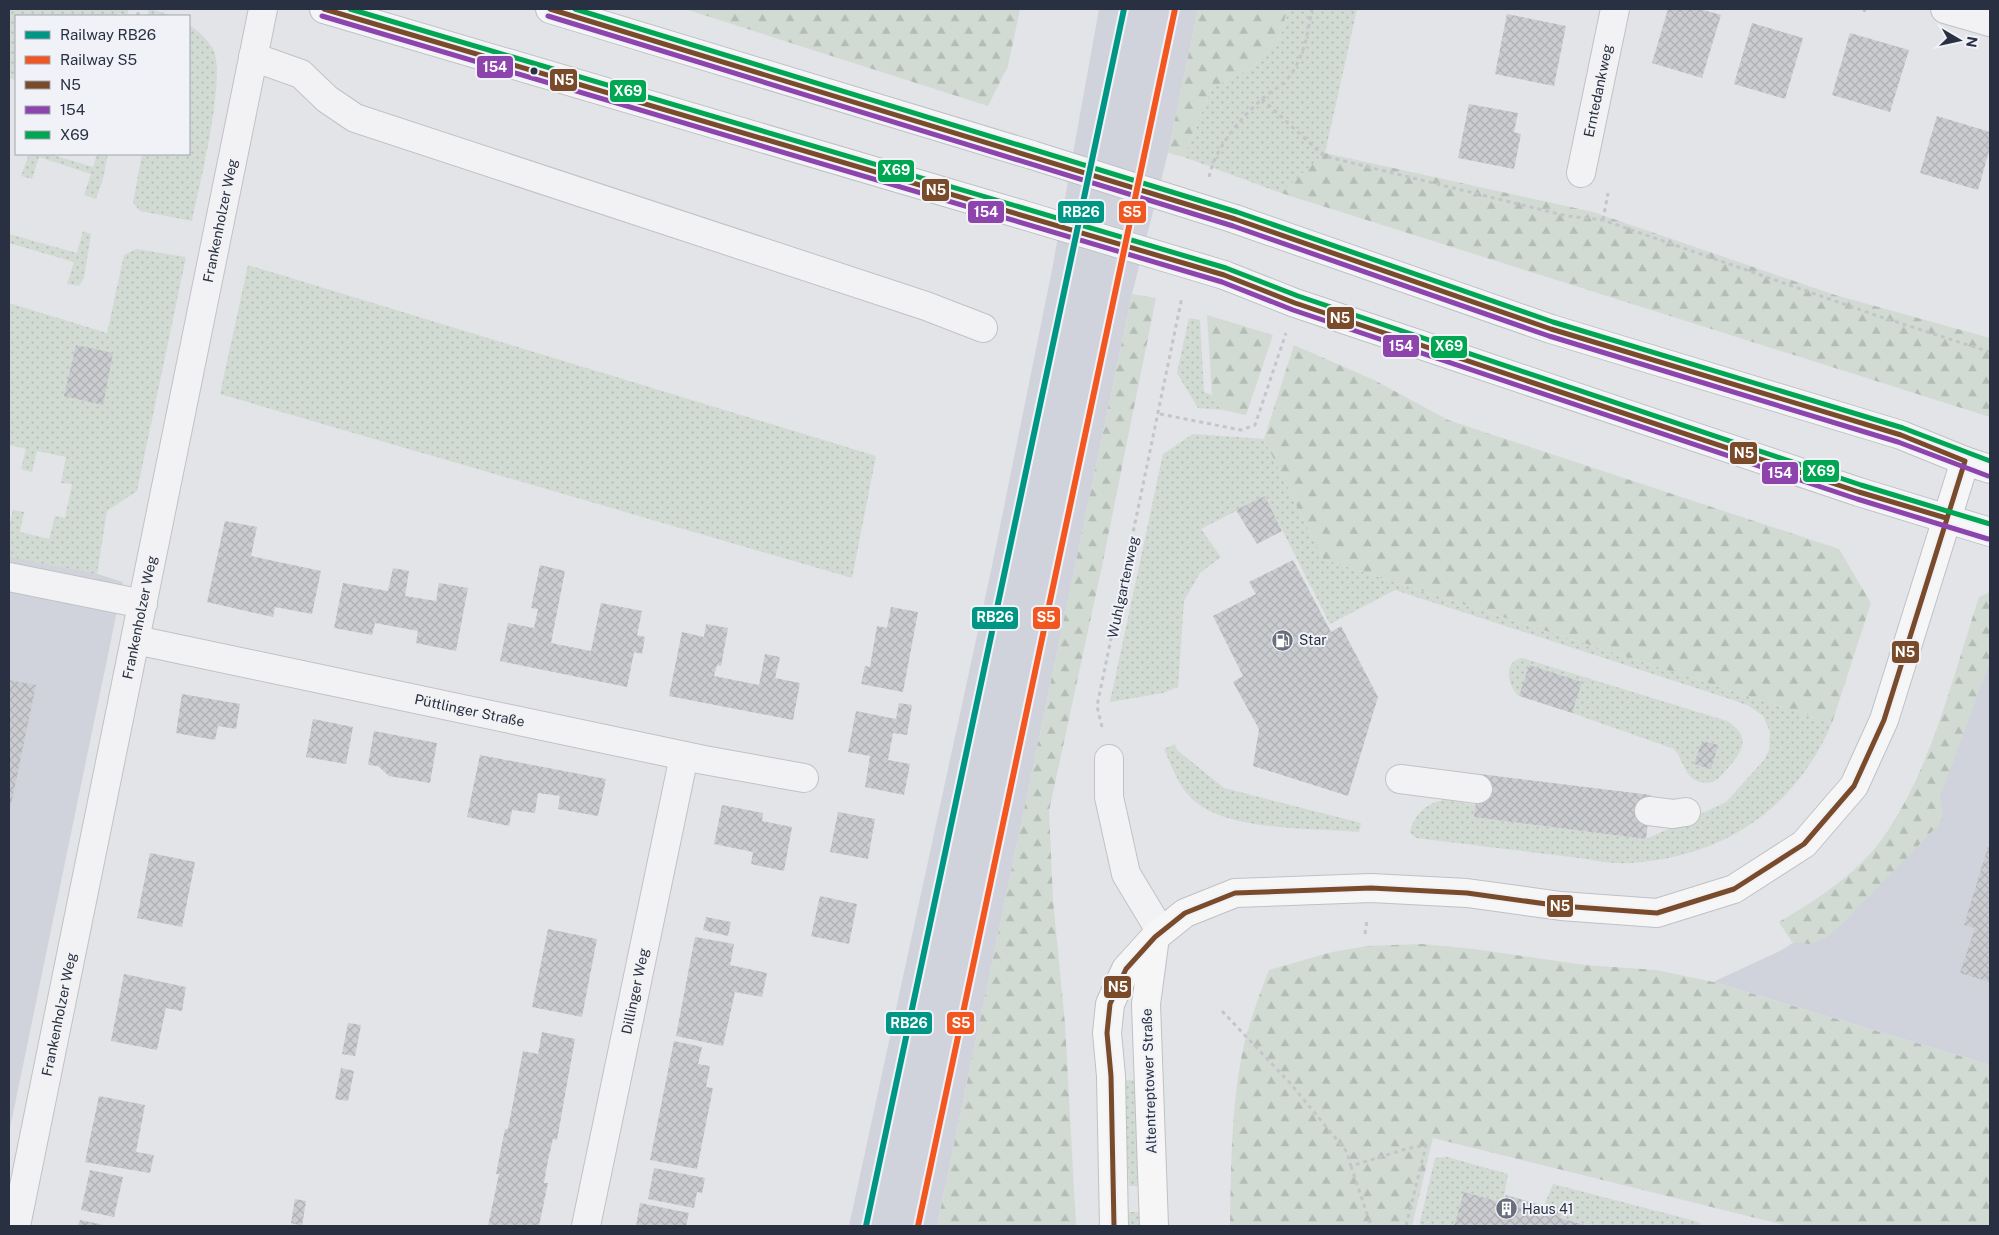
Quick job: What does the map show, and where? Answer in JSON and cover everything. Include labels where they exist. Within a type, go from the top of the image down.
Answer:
[{"type":"main road","points":[[324,9],[1224,275],[1304,306],[1859,492],[1990,532]]},
{"type":"main road","points":[[550,9],[1032,155],[1235,219],[1551,328],[1901,435],[1990,469]]},
{"type":"main road","points":[[1114,1226],[1111,1086],[1107,1033],[1110,1004],[1126,969],[1158,934],[1185,913],[1235,893],[1371,888],[1467,893],[1561,906],[1656,913],[1734,889],[1804,844],[1854,786],[1884,720],[1965,461]]},
{"type":"main road","name":"Altentreptower Straße","points":[[1154,1226],[1146,1004],[1158,934]]},
{"type":"street","name":"Frankenholzer Weg","points":[[16,1226],[263,9]]},
{"type":"street","name":"Erntedankweg","points":[[1581,173],[1615,9]]},
{"type":"street","points":[[1945,9],[1990,22]]},
{"type":"street","points":[[253,57],[301,74],[327,99],[355,118],[926,306],[983,328]]},
{"type":"street","points":[[9,577],[143,604]]},
{"type":"street","name":"Püttlinger Straße","points":[[136,640],[684,756],[804,778]]},
{"type":"street","name":"Dillinger Weg","points":[[586,1226],[684,756]]},
{"type":"street","points":[[1109,759],[1108,797],[1126,874],[1158,934]]},
{"type":"street","points":[[1400,779],[1478,789]]},
{"type":"street","points":[[1649,811],[1673,814],[1686,812]]},
{"type":"path","points":[[1312,9],[1302,56],[1288,79],[1262,99],[1324,156],[1567,216],[1603,220],[1881,317],[1990,352]]},
{"type":"path","name":"Wuhlgartenweg","points":[[1109,759],[1097,706],[1160,414],[1241,430],[1255,425],[1287,330]]},
{"type":"path","points":[[1222,1010],[1303,1098],[1347,1152],[1371,1226]]},
{"type":"path","points":[[1352,1166],[1406,1149],[1426,1145],[1406,1226]]},
{"type":"shaded area","points":[[1099,9],[1198,9],[1168,153],[1132,294],[937,1226],[849,1226],[992,566],[1052,270]]},
{"type":"shaded area","points":[[9,546],[123,582],[9,1133]]},
{"type":"shaded area","points":[[1990,661],[1990,1065],[1713,982],[1782,950],[1847,907]]},
{"type":"green space","points":[[9,9],[129,9],[127,15],[118,13],[117,15],[15,15],[15,80],[9,78]]},
{"type":"green space","points":[[149,9],[151,9],[170,15],[147,15]]},
{"type":"green space","points":[[685,9],[1020,9],[1008,66],[988,106]]},
{"type":"green space","points":[[1198,9],[1287,9],[1281,36],[1252,68],[1212,88],[1184,157],[1168,153]]},
{"type":"green space","points":[[1287,9],[1357,9],[1325,153],[1281,193],[1184,157],[1212,88],[1252,68],[1281,36]]},
{"type":"green space","points":[[190,26],[199,32],[213,49],[217,83],[210,133],[192,221],[140,211],[133,203],[142,155],[190,155]]},
{"type":"green space","points":[[1325,153],[1593,212],[1835,295],[1990,338],[1990,417],[1281,193]]},
{"type":"green space","points":[[29,155],[53,155],[93,167],[97,155],[108,155],[103,179],[96,199],[84,195],[91,174],[39,157],[32,179],[21,176]]},
{"type":"green space","points":[[83,231],[91,234],[84,278],[79,286],[67,284],[74,262],[9,243],[9,234],[77,253]]},
{"type":"green space","points":[[136,249],[186,257],[137,491],[107,511],[97,574],[9,557],[9,527],[13,510],[24,512],[20,532],[49,539],[55,516],[65,518],[72,484],[61,483],[66,457],[37,451],[32,472],[21,469],[26,449],[9,445],[9,303],[107,333],[124,255]]},
{"type":"green space","points":[[248,265],[876,456],[852,578],[220,394]]},
{"type":"green space","points":[[1132,294],[1156,298],[1102,566],[1049,811],[1053,900],[1065,1024],[1076,1226],[937,1226]]},
{"type":"green space","points":[[1207,315],[1273,335],[1246,415],[1223,410],[1212,395]]},
{"type":"green space","points":[[1189,318],[1200,320],[1204,392],[1212,395],[1223,410],[1198,408],[1177,373]]},
{"type":"green space","points":[[1294,345],[1376,381],[1448,420],[1839,549],[1871,603],[1832,723],[1323,559],[1264,439]]},
{"type":"green space","points":[[1193,434],[1264,439],[1323,559],[1832,723],[1817,753],[1798,780],[1777,804],[1752,823],[1726,839],[1696,851],[1665,859],[1615,863],[1416,838],[1410,833],[1411,827],[1418,815],[1435,802],[1448,800],[1476,805],[1474,817],[1646,839],[1726,802],[1764,760],[1769,750],[1770,732],[1763,716],[1749,706],[1395,590],[1330,624],[1265,496],[1201,529],[1221,557],[1200,573],[1184,601],[1178,687],[1163,693],[1110,702],[1163,454]]},
{"type":"green space","points":[[1990,592],[1990,661],[1940,798],[1943,815],[1941,822],[1842,924],[1824,939],[1810,944],[1792,942],[1779,922],[1835,886],[1860,864],[1882,839],[1899,812],[1914,784],[1939,722],[1979,597]]},
{"type":"green space","points":[[1522,658],[1727,721],[1740,732],[1742,738],[1741,749],[1734,761],[1718,779],[1710,783],[1697,781],[1689,774],[1674,749],[1572,713],[1582,682],[1529,665],[1519,696],[1512,687],[1509,669],[1516,660]]},
{"type":"green space","points":[[1175,744],[1177,750],[1224,788],[1361,823],[1359,832],[1275,827],[1253,824],[1213,813],[1192,799],[1178,779],[1164,749]]},
{"type":"green space","points":[[1421,944],[1474,949],[1585,965],[1656,970],[1713,982],[1990,1065],[1990,1226],[1788,1226],[1433,1138],[1412,1226],[1230,1226],[1232,1140],[1238,1075],[1247,1033],[1269,970],[1332,952],[1368,946]]},
{"type":"green space","points":[[1123,1080],[1138,1080],[1142,1186],[1129,1186]]},
{"type":"green space","points":[[1447,1157],[1508,1174],[1503,1203],[1464,1193],[1454,1226],[1419,1226],[1435,1158]]},
{"type":"green space","points":[[1553,1184],[1699,1222],[1702,1226],[1592,1226],[1560,1218],[1562,1211],[1544,1206]]},
{"type":"green space","points":[[1129,1212],[1143,1212],[1142,1226],[1129,1226]]},
{"type":"building","points":[[1668,9],[1700,9],[1721,15],[1702,78],[1652,63]]},
{"type":"building","points":[[1507,14],[1566,26],[1554,86],[1495,74]]},
{"type":"building","points":[[1752,23],[1803,38],[1785,99],[1734,84]]},
{"type":"building","points":[[1850,33],[1909,50],[1890,112],[1832,95]]},
{"type":"building","points":[[1469,104],[1518,113],[1514,132],[1521,134],[1514,169],[1458,158]]},
{"type":"building","points":[[1937,116],[1990,132],[1990,148],[1978,190],[1920,173]]},
{"type":"building","points":[[76,345],[113,353],[103,405],[64,396]]},
{"type":"building","points":[[1265,496],[1282,531],[1257,544],[1236,510]]},
{"type":"building","points":[[225,521],[257,527],[251,556],[321,571],[312,614],[275,607],[273,617],[207,602]]},
{"type":"building","points":[[1293,560],[1331,632],[1341,626],[1378,697],[1348,796],[1253,766],[1259,729],[1233,682],[1243,676],[1213,616],[1256,594],[1249,582]]},
{"type":"building","points":[[540,565],[565,571],[551,643],[591,651],[601,603],[642,611],[637,635],[645,637],[642,654],[634,652],[627,687],[500,661],[508,623],[534,628],[538,609],[531,608]]},
{"type":"building","points":[[393,568],[409,571],[405,596],[436,601],[439,583],[468,588],[456,651],[416,643],[418,631],[375,623],[372,635],[334,628],[343,583],[388,591]]},
{"type":"building","points":[[891,607],[918,612],[903,692],[861,684],[865,666],[870,667],[877,626],[887,628]]},
{"type":"building","points":[[706,624],[728,628],[721,666],[717,665],[714,676],[759,685],[765,654],[780,657],[775,678],[800,683],[793,720],[669,696],[682,632],[704,637]]},
{"type":"building","points":[[1529,665],[1582,682],[1572,713],[1519,696]]},
{"type":"building","points":[[9,680],[36,685],[10,809],[9,809]]},
{"type":"building","points":[[182,694],[240,704],[236,729],[218,726],[215,740],[176,733]]},
{"type":"building","points":[[899,703],[912,705],[907,735],[893,733],[888,760],[910,764],[904,795],[865,787],[870,756],[848,752],[856,711],[896,719]]},
{"type":"building","points":[[313,719],[353,727],[346,764],[306,757]]},
{"type":"building","points":[[374,731],[437,743],[430,783],[389,776],[378,766],[368,765]]},
{"type":"building","points":[[1702,741],[1718,745],[1711,769],[1694,764]]},
{"type":"building","points":[[480,755],[606,779],[598,816],[558,809],[560,796],[538,793],[535,813],[512,810],[509,826],[467,817]]},
{"type":"building","points":[[1480,774],[1651,795],[1646,839],[1474,817]]},
{"type":"building","points":[[722,805],[763,813],[762,821],[792,827],[784,871],[751,864],[753,852],[714,844]]},
{"type":"building","points":[[838,812],[875,819],[868,859],[830,852]]},
{"type":"building","points":[[1988,847],[1990,847],[1990,982],[1960,973],[1975,928],[1964,925]]},
{"type":"building","points":[[150,853],[195,862],[182,927],[137,918]]},
{"type":"building","points":[[820,896],[857,904],[849,944],[811,936]]},
{"type":"building","points":[[706,917],[731,922],[728,936],[703,930]]},
{"type":"building","points":[[548,929],[597,939],[582,1017],[532,1007]]},
{"type":"building","points":[[695,937],[734,944],[730,965],[767,973],[762,997],[735,992],[723,1046],[676,1036]]},
{"type":"building","points":[[124,974],[186,987],[182,1011],[166,1008],[157,1050],[111,1041]]},
{"type":"building","points":[[348,1023],[361,1025],[355,1056],[342,1054]]},
{"type":"building","points":[[542,1032],[575,1039],[557,1140],[553,1139],[548,1160],[544,1183],[548,1183],[539,1226],[488,1226],[499,1174],[496,1174],[505,1129],[508,1129],[523,1051],[538,1054]]},
{"type":"building","points":[[674,1041],[702,1047],[698,1064],[710,1066],[706,1087],[713,1088],[697,1169],[650,1160]]},
{"type":"building","points":[[341,1068],[354,1071],[348,1101],[335,1099]]},
{"type":"building","points":[[99,1096],[145,1105],[136,1152],[154,1155],[150,1173],[85,1162]]},
{"type":"building","points":[[654,1168],[705,1178],[702,1193],[697,1192],[694,1208],[648,1199]]},
{"type":"building","points":[[90,1170],[123,1177],[114,1217],[81,1210]]},
{"type":"building","name":"Haus 41","points":[[1464,1192],[1503,1203],[1506,1195],[1562,1211],[1560,1218],[1589,1226],[1454,1226]]},
{"type":"building","points":[[295,1199],[306,1201],[302,1226],[291,1223]]},
{"type":"building","points":[[640,1203],[689,1213],[686,1226],[636,1226]]},
{"type":"building","points":[[80,1220],[104,1225],[78,1226]]},
{"type":"rail line","name":"RB26","points":[[866,1226],[1124,9]]},
{"type":"rail line","name":"S5","points":[[918,1226],[1175,9]]},
{"type":"transit line","name":"N5","points":[[324,9],[1224,275],[1295,303],[1859,492],[1946,518]]},
{"type":"transit line","name":"X69","points":[[350,9],[1226,268],[1298,296],[1861,485],[1990,524]]},
{"type":"transit line","name":"N5","points":[[550,9],[1235,219],[1551,329],[1901,435],[1965,461],[1884,720],[1854,786],[1804,844],[1734,889],[1657,913],[1561,906],[1467,893],[1371,888],[1235,893],[1185,913],[1155,937],[1126,969],[1110,1004],[1107,1033],[1111,1076],[1114,1226]]},
{"type":"transit line","name":"X69","points":[[575,9],[1237,212],[1553,322],[1903,428],[1990,461]]},
{"type":"transit line","name":"154","points":[[322,16],[1222,282],[1293,310],[1857,499],[1988,539]]},
{"type":"transit line","name":"154","points":[[548,16],[1233,226],[1549,336],[1898,442],[1988,476]]},
{"type":"place","name":"Star","points":[[1283,640]]},
{"type":"place","name":"Haus 41","points":[[1506,1209]]}]
